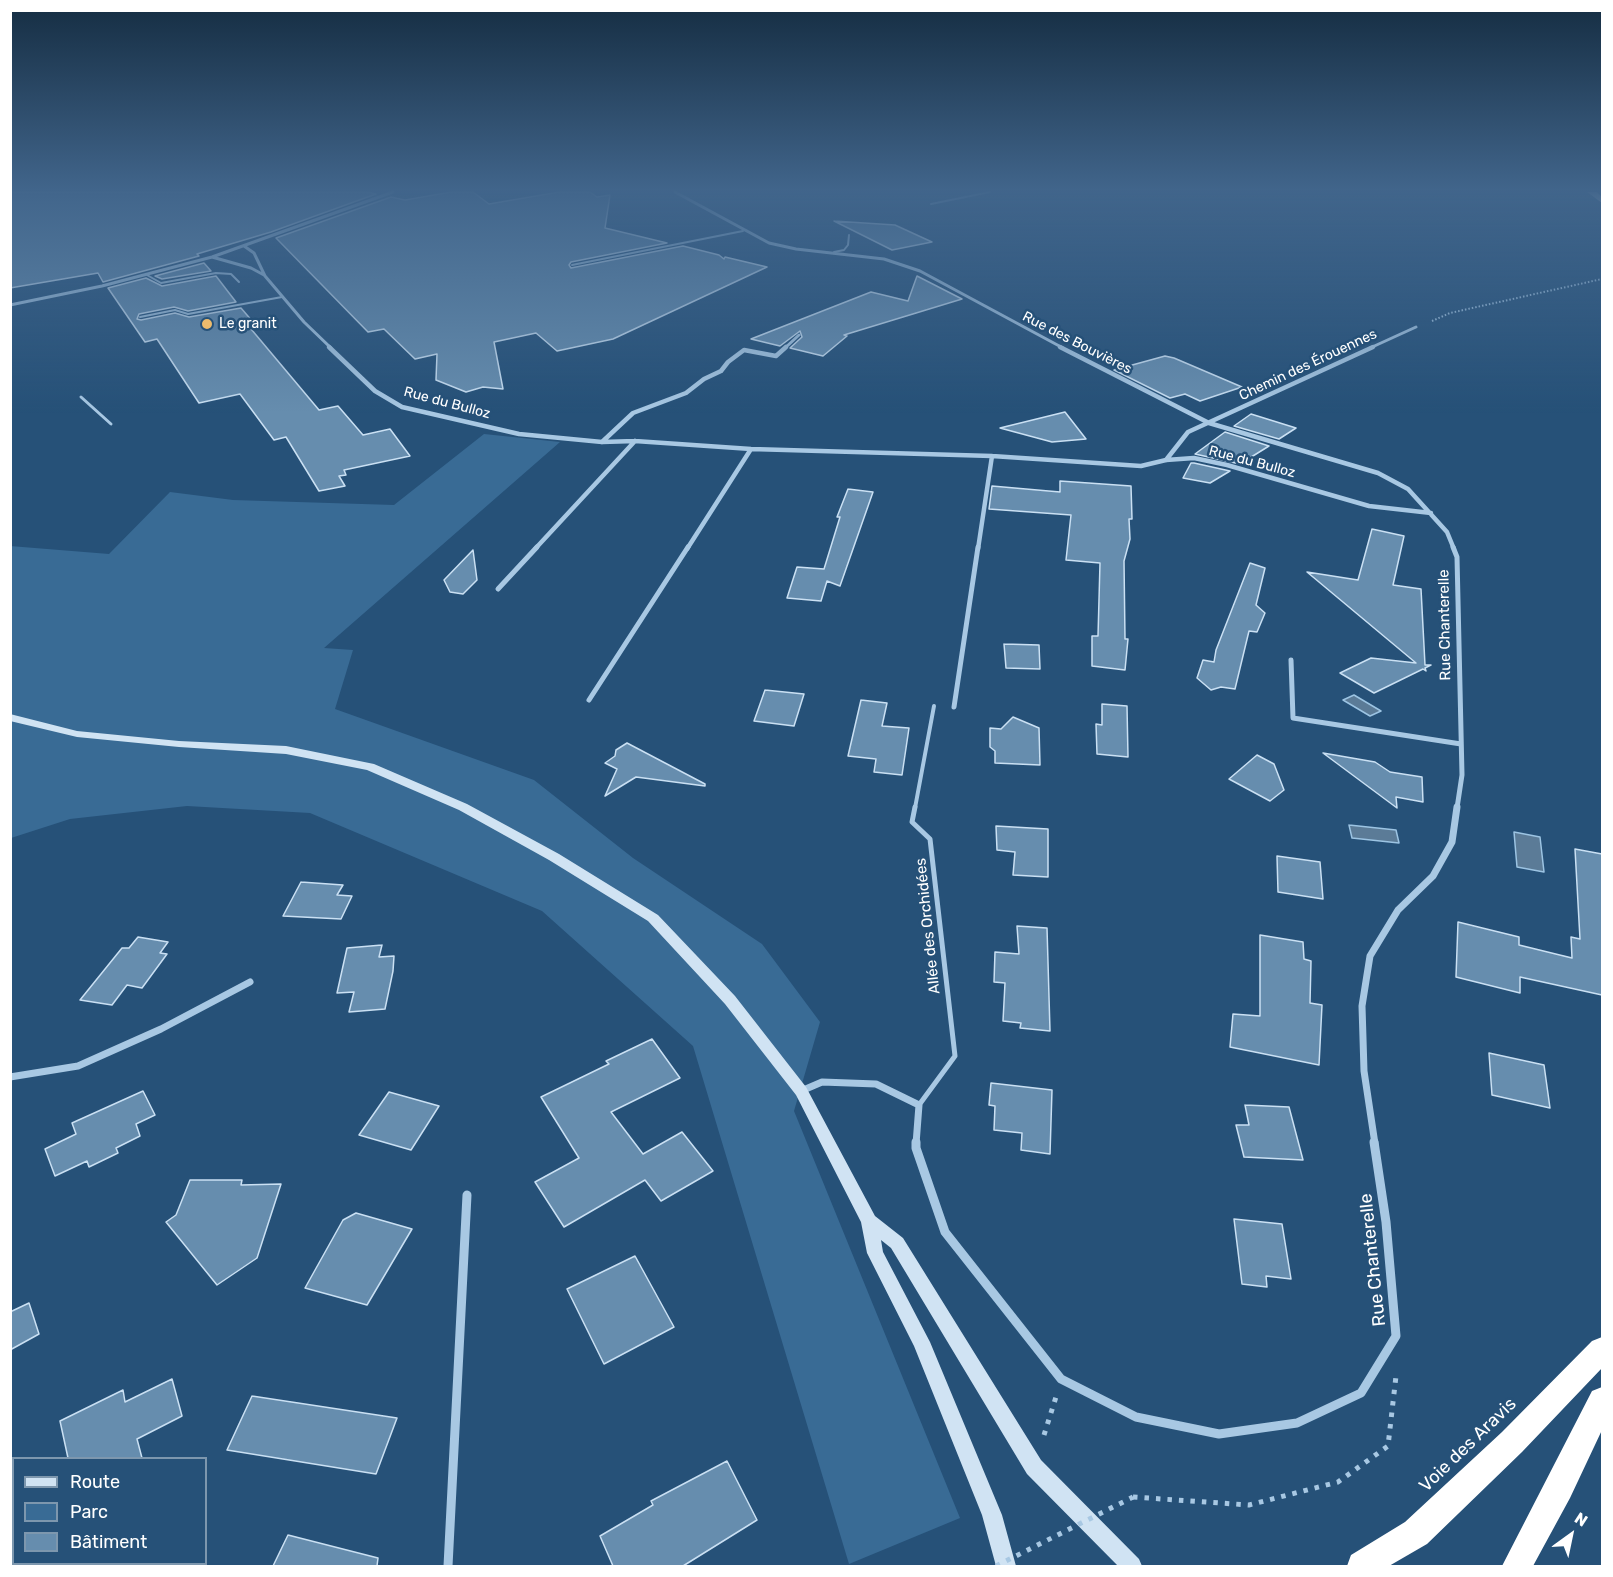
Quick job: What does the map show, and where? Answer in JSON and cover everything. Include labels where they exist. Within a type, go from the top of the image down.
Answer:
[{"type":"highway","name":"Voie des Aravis","points":[[1362,1566],[1416,1533],[1512,1442],[1602,1350]]},
{"type":"highway","points":[[1517,1566],[1560,1488],[1602,1401]]},
{"type":"main road","points":[[10,717],[77,734],[297,752],[370,767],[463,807],[554,856],[654,918],[730,1000],[801,1091],[869,1221],[875,1253],[921,1342],[992,1515],[1006,1566]]},
{"type":"main road","points":[[869,1221],[897,1243],[1034,1467],[1132,1566]]},
{"type":"street","points":[[10,305],[179,266]]},
{"type":"street","name":"Rue du Bulloz","points":[[244,266],[265,276]]},
{"type":"street","name":"Rue du Bulloz","points":[[260,266],[265,276],[304,322],[375,391],[402,407],[519,434],[602,442],[635,441],[751,449],[992,456],[1142,466],[1166,460],[1194,458],[1227,465],[1369,506],[1431,513]]},
{"type":"street","name":"Rue des Bouvières","points":[[904,266],[920,271],[1021,327],[1209,423],[1232,432],[1378,473],[1408,489],[1431,513]]},
{"type":"street","name":"Chemin des Érouennes","points":[[1166,460],[1188,432],[1416,327]]},
{"type":"street","points":[[602,442],[633,413],[686,393],[704,379],[721,371],[728,362],[744,350],[776,356],[799,335]]},
{"type":"street","points":[[498,588],[635,441]]},
{"type":"street","points":[[589,700],[751,449]]},
{"type":"street","points":[[954,707],[992,456]]},
{"type":"street","name":"Rue Chanterelle","points":[[919,1105],[916,1148],[945,1232],[1061,1379],[1136,1417],[1219,1434],[1297,1424],[1361,1393],[1396,1336],[1386,1222],[1365,1071],[1362,1006],[1371,956],[1398,910],[1433,876],[1452,842],[1462,775],[1457,557],[1447,532],[1431,513]]},
{"type":"street","points":[[1291,660],[1293,718],[1461,744]]},
{"type":"street","points":[[10,1077],[78,1066],[161,1029],[250,982]]},
{"type":"street","points":[[801,1091],[822,1083],[876,1084],[919,1105]]},
{"type":"street","points":[[448,1566],[467,1195]]},
{"type":"lane","points":[[147,274],[161,283],[216,273],[231,274],[239,282]]},
{"type":"lane","points":[[140,317],[175,310],[188,314],[282,297]]},
{"type":"lane","points":[[81,397],[111,424]]},
{"type":"lane","name":"Allée des Orchidées","points":[[919,1105],[955,1056],[930,839],[912,822],[933,706]]},
{"type":"path","points":[[1416,327],[1450,313],[1602,279]]},
{"type":"path","points":[[996,1566],[1133,1497],[1249,1505],[1338,1482],[1388,1446],[1397,1377],[1381,1359]]},
{"type":"path","points":[[1034,1467],[1061,1379]]},
{"type":"green space","points":[[484,434],[560,442],[324,648],[353,650],[335,709],[534,780],[633,858],[762,944],[820,1022],[794,1111],[960,1518],[849,1564],[693,1046],[542,911],[310,813],[187,806],[70,819],[11,838],[10,546],[109,554],[170,492],[233,500],[394,505]]},
{"type":"shaded area","points":[[1354,695],[1381,711],[1370,716],[1343,700]]},
{"type":"shaded area","points":[[1349,825],[1396,830],[1399,843],[1352,838]]},
{"type":"shaded area","points":[[1514,832],[1540,837],[1544,872],[1517,867]]},
{"type":"building","points":[[10,266],[164,266],[103,282],[98,273],[10,288]]},
{"type":"building","points":[[194,266],[206,266],[211,271],[162,279],[155,276]]},
{"type":"building","points":[[303,266],[767,267],[613,339],[557,351],[536,333],[494,342],[503,389],[483,387],[466,392],[436,380],[437,354],[415,359],[384,329],[368,332]]},
{"type":"building","points":[[216,276],[236,302],[188,311],[174,307],[139,314],[137,319],[175,313],[189,317],[241,308],[253,322],[246,323],[319,410],[338,406],[363,435],[390,429],[410,456],[344,470],[346,475],[339,476],[345,486],[319,491],[286,437],[274,440],[240,394],[199,403],[157,339],[145,342],[108,288],[146,278],[162,286]]},
{"type":"building","points":[[917,276],[962,299],[844,335],[847,336],[823,356],[790,348],[802,337],[800,331],[780,346],[751,339],[871,292],[908,301]]},
{"type":"building","points":[[1165,356],[1242,387],[1200,401],[1185,394],[1170,398],[1114,370]]},
{"type":"building","points":[[1065,412],[1086,439],[1052,442],[1000,428]]},
{"type":"building","points":[[1251,414],[1296,428],[1279,439],[1234,426]]},
{"type":"building","points":[[1225,432],[1269,446],[1240,464],[1195,454]]},
{"type":"building","points":[[1191,463],[1230,471],[1210,483],[1183,478]]},
{"type":"building","points":[[1060,481],[1131,486],[1132,519],[1129,519],[1130,539],[1124,561],[1125,639],[1128,639],[1125,670],[1092,666],[1092,636],[1098,636],[1100,563],[1066,560],[1071,515],[989,509],[992,486],[1060,492]]},
{"type":"building","points":[[848,489],[873,492],[840,586],[827,581],[821,601],[787,598],[797,567],[824,569],[840,517],[837,517]]},
{"type":"building","points":[[1372,529],[1404,536],[1393,585],[1421,589],[1425,665],[1431,665],[1425,668],[1426,671],[1423,669],[1374,693],[1340,673],[1371,658],[1416,663],[1307,572],[1358,580]]},
{"type":"building","points":[[473,550],[477,580],[463,594],[450,592],[444,580]]},
{"type":"building","points":[[1250,563],[1265,568],[1256,605],[1265,613],[1257,632],[1249,631],[1235,689],[1221,687],[1211,690],[1197,678],[1203,660],[1214,662],[1216,650]]},
{"type":"building","points":[[1004,644],[1039,645],[1040,669],[1006,668]]},
{"type":"building","points":[[765,690],[804,694],[794,726],[754,721]]},
{"type":"building","points":[[861,700],[887,703],[882,726],[909,728],[902,775],[874,772],[876,759],[848,756]]},
{"type":"building","points":[[1102,704],[1127,706],[1128,757],[1097,754],[1096,724],[1102,725]]},
{"type":"building","points":[[1013,717],[1039,728],[1040,765],[995,763],[995,751],[990,747],[990,728],[1001,729]]},
{"type":"building","points":[[627,743],[705,786],[636,777],[605,796],[617,769],[605,763],[615,756],[616,750]]},
{"type":"building","points":[[1323,753],[1375,762],[1390,772],[1422,777],[1423,802],[1396,797],[1397,808]]},
{"type":"building","points":[[1257,755],[1274,764],[1284,790],[1270,801],[1229,779]]},
{"type":"building","points":[[996,826],[1048,829],[1048,877],[1013,875],[1015,852],[997,850]]},
{"type":"building","points":[[1575,849],[1602,854],[1602,995],[1520,977],[1520,993],[1456,977],[1458,922],[1519,937],[1519,945],[1572,958],[1571,937],[1580,939]]},
{"type":"building","points":[[1277,856],[1320,862],[1323,899],[1278,892]]},
{"type":"building","points":[[301,882],[343,885],[337,895],[352,896],[341,919],[283,916]]},
{"type":"building","points":[[1017,926],[1047,928],[1050,1031],[1020,1028],[1021,1023],[1003,1021],[1005,983],[994,982],[995,952],[1019,954]]},
{"type":"building","points":[[1260,935],[1303,942],[1304,959],[1311,961],[1310,1003],[1322,1005],[1319,1065],[1230,1047],[1233,1014],[1260,1016]]},
{"type":"building","points":[[138,937],[168,942],[160,953],[167,954],[142,988],[127,985],[112,1005],[80,1000],[122,948],[129,948]]},
{"type":"building","points":[[382,945],[379,957],[394,956],[385,1009],[349,1012],[354,992],[337,993],[347,948]]},
{"type":"building","points":[[652,1039],[680,1078],[611,1112],[643,1154],[682,1132],[713,1171],[661,1201],[645,1180],[564,1227],[535,1182],[579,1158],[541,1097],[609,1064],[606,1061]]},
{"type":"building","points":[[1489,1053],[1544,1065],[1550,1108],[1492,1095]]},
{"type":"building","points":[[991,1083],[1052,1090],[1050,1154],[1021,1150],[1022,1133],[994,1130],[995,1106],[989,1105]]},
{"type":"building","points":[[143,1091],[155,1115],[136,1124],[140,1136],[116,1148],[118,1153],[89,1167],[87,1161],[55,1176],[45,1149],[76,1134],[72,1123]]},
{"type":"building","points":[[389,1092],[439,1106],[411,1150],[359,1135]]},
{"type":"building","points":[[1245,1105],[1289,1107],[1303,1160],[1244,1157],[1236,1125],[1249,1125]]},
{"type":"building","points":[[190,1180],[242,1180],[241,1185],[281,1184],[257,1258],[217,1285],[166,1222],[176,1215]]},
{"type":"building","points":[[356,1213],[412,1229],[367,1305],[305,1288],[343,1220]]},
{"type":"building","points":[[1234,1219],[1282,1224],[1291,1279],[1266,1276],[1267,1287],[1242,1284]]},
{"type":"building","points":[[635,1256],[674,1327],[604,1364],[567,1289]]},
{"type":"building","points":[[29,1303],[39,1334],[10,1350],[10,1312]]},
{"type":"building","points":[[172,1379],[182,1416],[137,1439],[142,1457],[68,1457],[60,1421],[123,1390],[125,1402]]},
{"type":"building","points":[[252,1396],[397,1418],[376,1474],[227,1450]]},
{"type":"building","points":[[727,1461],[757,1520],[683,1566],[613,1566],[600,1536],[653,1505],[651,1501]]},
{"type":"building","points":[[288,1535],[378,1558],[377,1566],[273,1566]]},
{"type":"place","name":"Le granit","points":[[207,324]]}]
